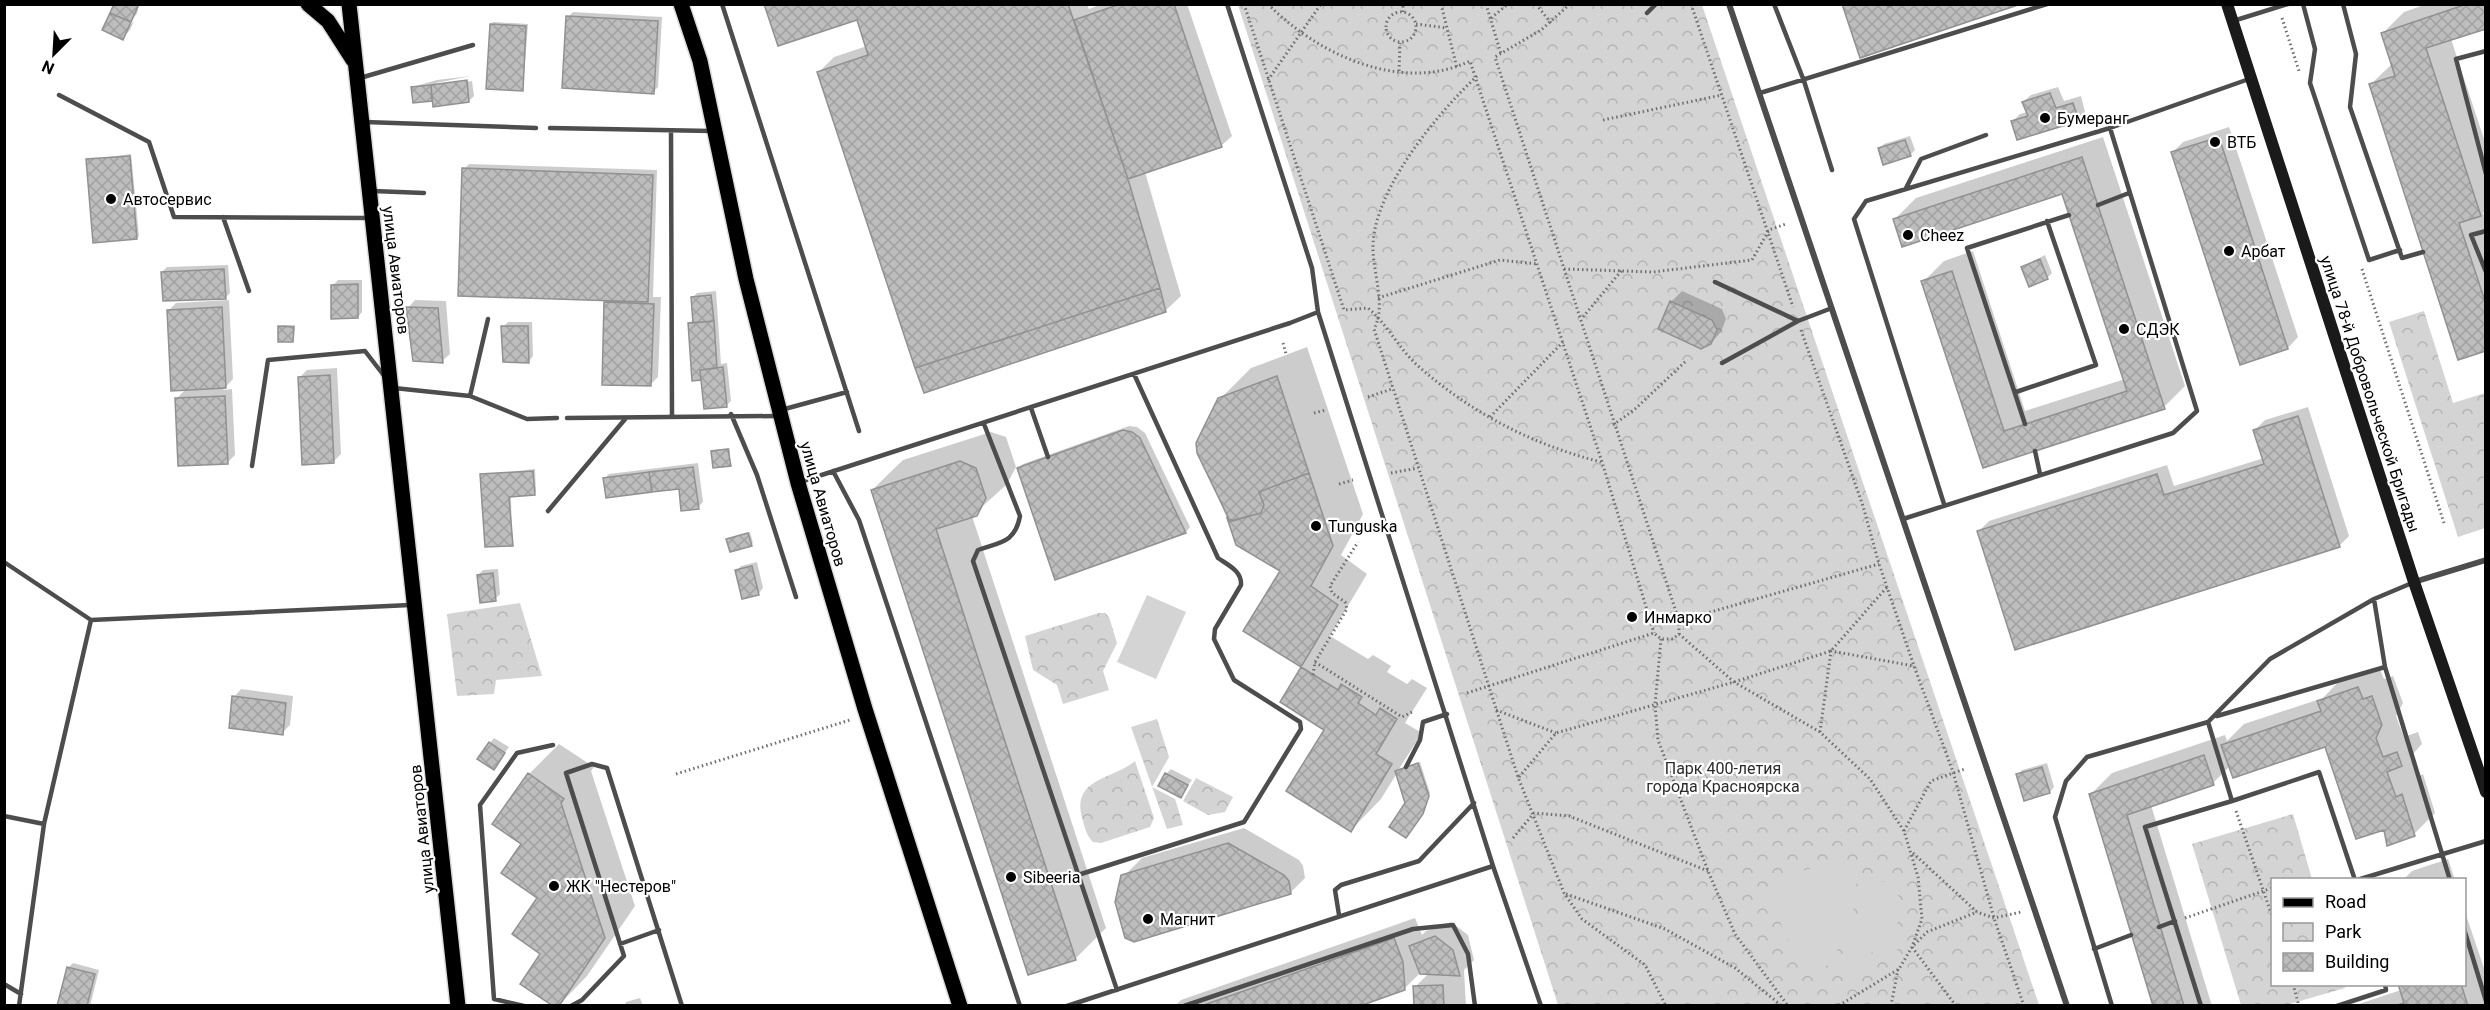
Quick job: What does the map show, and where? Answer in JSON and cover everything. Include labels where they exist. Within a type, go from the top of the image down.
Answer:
[{"type":"main road","points":[[308,4],[328,21],[354,61]]},
{"type":"main road","name":"улица Авиаторов","points":[[349,4],[367,191],[392,387],[458,1005]]},
{"type":"main road","name":"улица Авиаторов","points":[[681,4],[700,61],[746,279],[798,483],[867,715],[960,1005]]},
{"type":"street","points":[[1729,4],[2067,1005]]},
{"type":"street","name":"улица 78-й Добровольческой Бригады","points":[[2227,4],[2414,582],[2485,789]]},
{"type":"street","points":[[2414,582],[2486,560]]},
{"type":"lane","points":[[722,4],[859,431]]},
{"type":"lane","points":[[1227,4],[1312,268],[1318,312],[1447,714],[1493,866],[1541,1005]]},
{"type":"lane","points":[[1647,13],[1656,4]]},
{"type":"lane","points":[[1774,4],[1803,81],[1832,170]]},
{"type":"lane","points":[[1760,93],[2047,4]]},
{"type":"lane","points":[[2233,21],[2288,4]]},
{"type":"lane","points":[[2303,4],[2316,49],[2310,83],[2368,260],[2400,250]]},
{"type":"lane","points":[[2343,4],[2356,54],[2350,107],[2402,258],[2423,252]]},
{"type":"lane","points":[[356,79],[473,45]]},
{"type":"lane","points":[[2486,51],[2456,59],[2486,174]]},
{"type":"lane","points":[[1944,504],[1854,219],[1866,201],[2110,128],[2251,79]]},
{"type":"lane","points":[[59,95],[149,142],[174,217],[371,218]]},
{"type":"lane","points":[[360,122],[536,128]]},
{"type":"lane","points":[[550,128],[670,132],[714,131]]},
{"type":"lane","points":[[1903,519],[1944,504],[2173,433],[2197,411],[2110,128]]},
{"type":"lane","points":[[670,132],[672,417]]},
{"type":"lane","points":[[1906,188],[1921,159],[1986,135]]},
{"type":"lane","points":[[367,191],[424,193]]},
{"type":"lane","points":[[2098,205],[2129,193]]},
{"type":"lane","points":[[2025,424],[1967,248],[2069,215]]},
{"type":"lane","points":[[223,217],[249,291]]},
{"type":"lane","points":[[2016,392],[2096,365],[2047,221]]},
{"type":"lane","points":[[2463,237],[2486,231]]},
{"type":"lane","points":[[2471,235],[2486,272]]},
{"type":"lane","points":[[1715,282],[1798,321]]},
{"type":"lane","points":[[1722,363],[1798,321],[1832,308]]},
{"type":"lane","points":[[798,483],[984,424],[1318,312]]},
{"type":"lane","points":[[470,396],[488,319]]},
{"type":"lane","points":[[252,466],[268,360],[365,351],[392,387],[470,396],[526,418],[557,418]]},
{"type":"lane","points":[[1078,875],[1236,827],[1244,822],[1301,729],[1300,722],[1234,680],[1214,639],[1215,629],[1241,585],[1241,578],[1238,573],[1218,558],[1134,374]]},
{"type":"lane","points":[[567,418],[779,413],[847,392]]},
{"type":"lane","points":[[1031,408],[1048,457]]},
{"type":"lane","points":[[731,414],[757,475],[795,597]]},
{"type":"lane","points":[[548,512],[626,418]]},
{"type":"lane","points":[[984,424],[1020,516],[1017,531],[1009,539],[978,550],[973,561],[1117,990]]},
{"type":"lane","points":[[2035,451],[2040,474]]},
{"type":"lane","points":[[832,471],[859,520],[1020,1005]]},
{"type":"lane","points":[[4,562],[91,620],[416,605]]},
{"type":"lane","points":[[2216,717],[2270,658],[2374,599],[2414,582]]},
{"type":"lane","points":[[2374,599],[2385,667],[2450,878]]},
{"type":"lane","points":[[19,1005],[44,824],[91,620]]},
{"type":"lane","points":[[2112,1005],[2055,818],[2066,781],[2087,757],[2385,667]]},
{"type":"lane","points":[[1406,767],[1420,740],[1423,722],[1447,714]]},
{"type":"lane","points":[[2208,722],[2232,801]]},
{"type":"lane","points":[[524,1005],[494,999],[480,805],[517,753],[553,745]]},
{"type":"lane","points":[[571,1005],[582,1003],[624,956],[566,773],[592,764],[607,768],[682,1005]]},
{"type":"lane","points":[[2201,1005],[2145,827],[2319,772],[2356,878]]},
{"type":"lane","points":[[1339,915],[1335,890],[1341,885],[1419,861],[1474,803]]},
{"type":"lane","points":[[4,816],[44,824]]},
{"type":"lane","points":[[2360,878],[2486,842]]},
{"type":"lane","points":[[1067,1005],[1493,866]]},
{"type":"lane","points":[[2159,927],[2175,921]]},
{"type":"lane","points":[[1184,1005],[1413,929],[1454,925],[1468,954],[1475,1005]]},
{"type":"lane","points":[[620,944],[659,930]]},
{"type":"lane","points":[[2094,949],[2131,935]]},
{"type":"lane","points":[[2466,936],[2486,1001]]},
{"type":"lane","points":[[4,984],[21,994]]},
{"type":"lane","points":[[2337,1005],[2386,990],[2385,986]]},
{"type":"path","points":[[1244,4],[1344,310],[1368,308],[1380,318],[1415,363],[1447,389],[1490,417],[1558,451],[1602,462]]},
{"type":"path","points":[[1268,4],[1300,34],[1341,56],[1399,71],[1430,72],[1457,68],[1470,61],[1477,76],[1602,462],[1654,633],[1661,639],[1673,639],[1678,634],[1679,621],[1495,57],[1525,42],[1551,23],[1570,4]]},
{"type":"path","points":[[1268,80],[1321,4]]},
{"type":"path","points":[[1403,4],[1403,12]]},
{"type":"path","points":[[1441,4],[1457,68]]},
{"type":"path","points":[[1486,4],[1501,54]]},
{"type":"path","points":[[1490,19],[1508,4]]},
{"type":"path","points":[[1536,4],[1551,23]]},
{"type":"path","points":[[1691,4],[1863,506],[1879,564],[1953,772],[1994,918],[2024,1005]]},
{"type":"path","points":[[1403,12],[1412,16],[1416,24],[1413,38],[1400,42],[1390,38],[1386,29],[1393,15],[1403,12]]},
{"type":"path","points":[[1416,24],[1447,28]]},
{"type":"path","points":[[1399,71],[1400,42]]},
{"type":"path","points":[[1477,76],[1435,118],[1405,164],[1380,213],[1373,244],[1380,318],[1374,329],[1518,777],[1564,893],[1582,919],[1646,965],[1666,1005]]},
{"type":"path","points":[[1603,120],[1722,95]]},
{"type":"path","points":[[1564,268],[1653,272],[1752,260],[1769,230],[1786,224]]},
{"type":"path","points":[[1378,298],[1500,260],[1538,264]]},
{"type":"path","points":[[1582,318],[1622,270]]},
{"type":"path","points":[[1490,417],[1563,342]]},
{"type":"path","points":[[1282,343],[1286,354]]},
{"type":"path","points":[[1613,424],[1634,410],[1688,360]]},
{"type":"path","points":[[1368,397],[1392,389]]},
{"type":"path","points":[[1314,413],[1326,410]]},
{"type":"path","points":[[1391,473],[1418,468]]},
{"type":"path","points":[[1339,484],[1353,480]]},
{"type":"path","points":[[1313,675],[1315,662],[1348,606],[1332,593],[1330,586],[1358,542]]},
{"type":"path","points":[[1679,621],[1879,564]]},
{"type":"path","points":[[1820,732],[1831,651],[1887,587]]},
{"type":"path","points":[[1467,693],[1654,633]]},
{"type":"path","points":[[1678,634],[1734,682],[1820,732],[1870,779],[1904,831],[1918,878],[1922,919],[1899,969],[1891,1005]]},
{"type":"path","points":[[1661,639],[1655,705],[1658,741],[1735,934],[1788,1005]]},
{"type":"path","points":[[1518,777],[1556,733],[1734,682],[1831,651],[1914,666]]},
{"type":"path","points":[[1315,662],[1402,717],[1412,712]]},
{"type":"path","points":[[1496,710],[1556,733]]},
{"type":"path","points":[[676,774],[867,715]]},
{"type":"path","points":[[1904,831],[1931,781],[1965,769]]},
{"type":"path","points":[[2232,801],[2265,889],[2271,912]]},
{"type":"path","points":[[1534,813],[1569,816],[1708,871]]},
{"type":"path","points":[[1513,838],[1534,813]]},
{"type":"path","points":[[1911,852],[1977,912],[1994,918],[2022,912]]},
{"type":"path","points":[[2175,921],[2271,888]]},
{"type":"path","points":[[1564,893],[1665,929],[1735,968],[1782,1005]]},
{"type":"path","points":[[1911,947],[1928,932],[1977,912]]},
{"type":"path","points":[[1911,947],[1956,1005]]},
{"type":"path","points":[[1838,1005],[1899,969]]},
{"type":"path","points":[[2294,986],[2299,1005]]},
{"type":"green space","name":"Парк 400-летия города Красноярска","points":[[1238,5],[1702,5],[2039,1005],[1558,1005]]},
{"type":"green space","points":[[2424,311],[2453,403],[2485,393],[2485,528],[2458,537],[2389,322]]},
{"type":"green space","points":[[1147,595],[1186,612],[1156,679],[1117,662]]},
{"type":"green space","points":[[520,603],[542,676],[496,680],[494,694],[457,696],[447,614]]},
{"type":"green space","points":[[1105,613],[1109,617],[1117,643],[1103,671],[1109,690],[1063,704],[1057,685],[1033,670],[1025,636]]},
{"type":"green space","points":[[1157,719],[1169,757],[1152,787],[1131,727]]},
{"type":"green space","points":[[1135,761],[1154,818],[1150,827],[1101,843],[1093,842],[1083,821],[1080,807],[1082,796],[1096,782]]},
{"type":"green space","points":[[1196,778],[1233,797],[1225,812],[1208,815],[1183,801]]},
{"type":"green space","points":[[1152,787],[1175,799],[1183,825],[1167,829]]},
{"type":"green space","points":[[2293,814],[2312,878],[2271,878],[2271,986],[2344,986],[2345,988],[2286,1005],[2241,1005],[2192,844]]},
{"type":"green space","points":[[1850,862],[1858,870],[1853,913],[1858,914],[1863,895],[1874,883],[1887,882],[1904,903],[1902,916],[1888,937],[1900,945],[1890,963],[1872,952],[1862,976],[1857,980],[1845,974],[1851,941],[1842,940],[1833,959],[1824,968],[1808,965],[1801,958],[1784,931],[1781,924],[1780,905],[1772,900],[1767,881],[1769,876]]},
{"type":"building","points":[[114,4],[139,4],[131,22],[110,13]]},
{"type":"building","points":[[764,4],[1068,4],[1128,179],[1160,288],[915,368],[817,72],[868,55],[857,20],[778,46]]},
{"type":"building","points":[[1120,4],[1174,4],[1222,147],[1128,179],[1074,20]]},
{"type":"building","points":[[1842,4],[1887,4],[1888,7],[1897,4],[2021,4],[1860,58]]},
{"type":"building","points":[[2467,4],[2486,4],[2486,29],[2426,48],[2481,216],[2459,223],[2486,304],[2486,351],[2458,360],[2369,84],[2395,76],[2381,33]]},
{"type":"building","points":[[110,13],[131,22],[123,40],[102,30]]},
{"type":"building","points":[[566,16],[658,21],[654,94],[562,88]]},
{"type":"building","points":[[490,24],[526,26],[523,91],[486,89]]},
{"type":"building","points":[[467,80],[469,102],[433,107],[431,85]]},
{"type":"building","points":[[431,85],[432,101],[413,103],[411,87]]},
{"type":"building","points":[[2050,93],[2056,108],[2073,103],[2079,121],[2017,140],[2011,121],[2028,116],[2022,102]]},
{"type":"building","name":"Арбат","points":[[2219,137],[2288,349],[2240,365],[2171,152]]},
{"type":"building","points":[[1905,140],[1911,156],[1883,165],[1878,148]]},
{"type":"building","name":"Автосервис","points":[[130,156],[137,239],[93,243],[86,159]]},
{"type":"building","points":[[2082,157],[2165,409],[1983,468],[1921,281],[1952,271],[2004,431],[2127,391],[2062,194],[1902,247],[1893,219]]},
{"type":"building","points":[[462,168],[653,175],[648,302],[458,296]]},
{"type":"building","points":[[2040,259],[2048,279],[2029,287],[2021,267]]},
{"type":"building","points":[[224,269],[226,299],[163,301],[161,272]]},
{"type":"building","points":[[358,284],[358,318],[331,319],[331,285]]},
{"type":"building","points":[[1160,288],[1166,312],[924,393],[915,368]]},
{"type":"building","points":[[711,295],[714,321],[693,323],[691,297]]},
{"type":"building","points":[[1670,301],[1712,320],[1717,330],[1711,344],[1701,349],[1658,329]]},
{"type":"building","points":[[604,302],[654,304],[651,386],[602,385]]},
{"type":"building","points":[[222,307],[226,388],[171,391],[167,310]]},
{"type":"building","points":[[406,307],[438,308],[443,363],[413,361]]},
{"type":"building","points":[[714,321],[717,368],[700,370],[701,380],[692,381],[688,323]]},
{"type":"building","points":[[278,326],[294,327],[293,342],[278,342]]},
{"type":"building","points":[[501,326],[528,326],[529,363],[503,362]]},
{"type":"building","points":[[723,367],[727,407],[704,409],[700,370]]},
{"type":"building","points":[[330,375],[334,463],[302,465],[298,377]]},
{"type":"building","points":[[1277,376],[1309,473],[1259,492],[1264,505],[1261,513],[1230,521],[1197,453],[1196,443],[1218,398]]},
{"type":"building","points":[[225,396],[228,464],[178,466],[175,398]]},
{"type":"building","points":[[2298,416],[2340,547],[2015,650],[1977,531],[2157,474],[2164,495],[2264,464],[2253,430]]},
{"type":"building","points":[[1123,430],[1132,432],[1140,438],[1186,533],[1055,580],[1017,468]]},
{"type":"building","points":[[728,449],[731,466],[713,468],[711,451]]},
{"type":"building","points":[[960,461],[976,468],[986,498],[977,516],[936,529],[1076,960],[1028,975],[871,490]]},
{"type":"building","points":[[693,467],[699,509],[681,511],[679,489],[652,492],[649,472]]},
{"type":"building","points":[[533,471],[535,495],[509,497],[513,546],[485,547],[480,474]]},
{"type":"building","points":[[649,472],[652,492],[606,498],[603,478]]},
{"type":"building","points":[[1309,473],[1333,546],[1311,586],[1338,605],[1301,667],[1243,631],[1280,571],[1236,545],[1227,518],[1233,521],[1261,513],[1264,505],[1259,492]]},
{"type":"building","points":[[748,533],[752,546],[730,552],[726,539]]},
{"type":"building","points":[[752,566],[759,595],[742,599],[735,570]]},
{"type":"building","points":[[493,573],[496,601],[480,603],[477,575]]},
{"type":"building","points":[[1301,667],[1338,690],[1341,684],[1362,697],[1358,703],[1376,715],[1380,708],[1397,719],[1376,754],[1392,764],[1351,832],[1286,791],[1324,730],[1280,702]]},
{"type":"building","points":[[2358,687],[2363,699],[2372,696],[2382,725],[2376,738],[2383,757],[2397,752],[2402,766],[2387,772],[2396,797],[2402,794],[2415,836],[2387,846],[2384,830],[2356,839],[2325,747],[2233,778],[2221,745],[2321,711],[2317,701]]},
{"type":"building","points":[[232,696],[286,703],[283,735],[229,728]]},
{"type":"building","points":[[489,742],[505,753],[494,770],[477,759]]},
{"type":"building","points":[[2204,755],[2214,785],[2127,815],[2184,1006],[2153,1006],[2089,794]]},
{"type":"building","points":[[1418,763],[1429,796],[1423,814],[1406,838],[1389,827],[1405,803],[1395,771]]},
{"type":"building","points":[[2042,767],[2050,793],[2024,801],[2016,774]]},
{"type":"building","name":"ЖК \"Нестеров\"","points":[[528,773],[564,799],[561,803],[605,938],[559,1006],[553,1006],[520,984],[540,954],[512,934],[537,898],[501,873],[521,844],[492,824]]},
{"type":"building","points":[[1165,773],[1188,785],[1181,798],[1158,786]]},
{"type":"building","points":[[1228,843],[1284,875],[1289,881],[1291,894],[1134,942],[1125,938],[1115,902],[1121,875]]},
{"type":"building","points":[[1435,936],[1453,950],[1460,976],[1420,974],[1409,946]]},
{"type":"building","points":[[1394,938],[1403,962],[1405,990],[1360,1006],[1201,1006]]},
{"type":"building","points":[[67,967],[95,974],[87,1006],[57,1006]]},
{"type":"building","points":[[1443,985],[1444,1006],[1414,1006],[1413,986]]},
{"type":"building","points":[[2399,986],[2462,986],[2468,1006],[2394,1006],[2404,1003]]},
{"type":"place","name":"Бумеранг","points":[[2045,118]]},
{"type":"place","name":"ВТБ","points":[[2215,142]]},
{"type":"place","name":"Автосервис","points":[[111,199]]},
{"type":"place","name":"Cheez","points":[[1908,235]]},
{"type":"place","name":"Арбат","points":[[2229,251]]},
{"type":"place","name":"СДЭК","points":[[2124,329]]},
{"type":"place","name":"Tunguska","points":[[1316,526]]},
{"type":"place","name":"Инмарко","points":[[1632,617]]},
{"type":"place","name":"Sibeeria","points":[[1011,877]]},
{"type":"place","name":"ЖК \"Нестеров\"","points":[[554,886]]},
{"type":"place","name":"Магнит","points":[[1148,919]]}]
